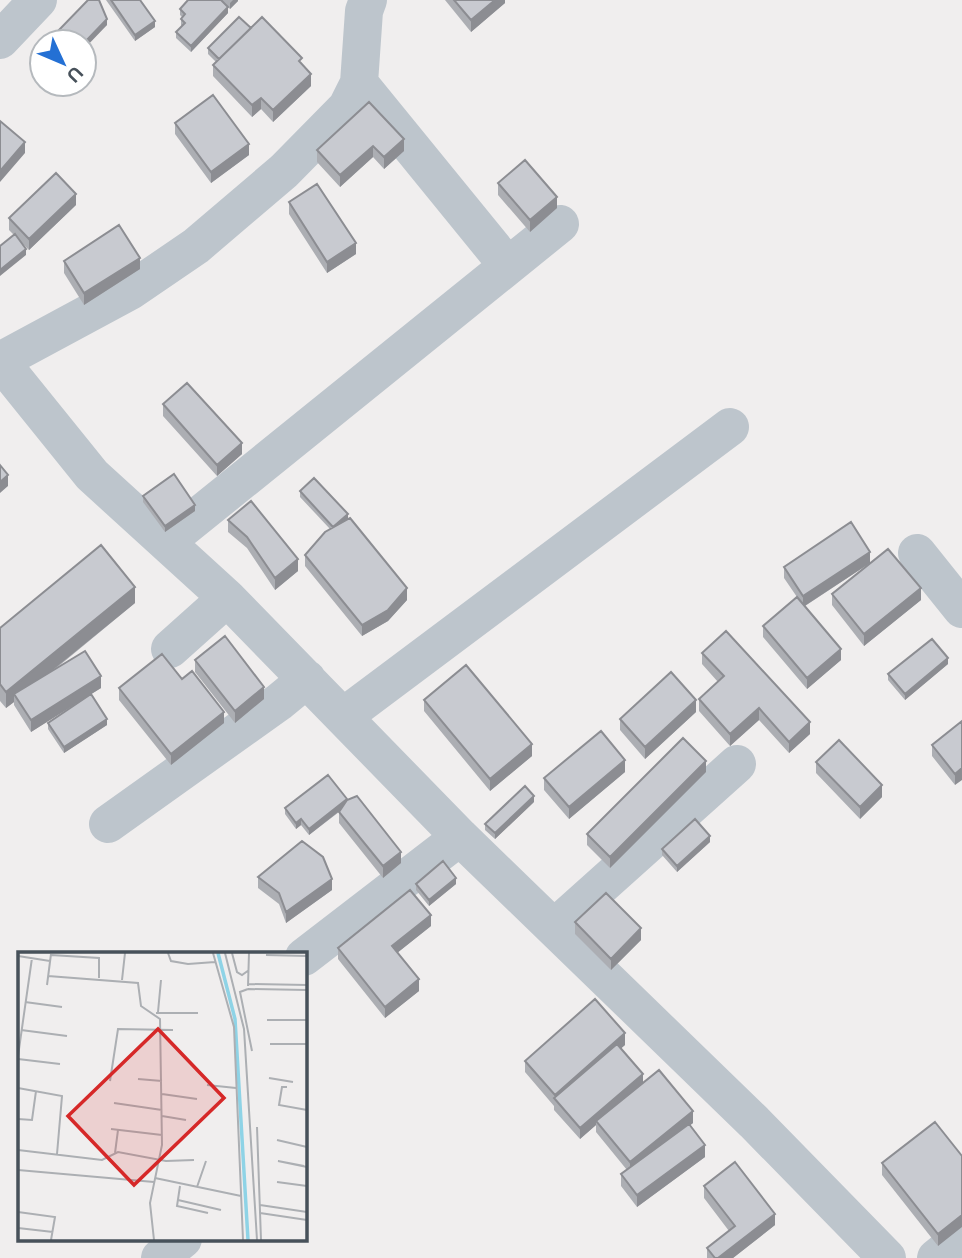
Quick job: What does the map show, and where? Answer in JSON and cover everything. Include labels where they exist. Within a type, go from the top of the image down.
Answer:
[{"type":"street","points":[[0,40],[38,0]]},
{"type":"street","points":[[368,0],[363,11],[359,83],[347,107],[295,160],[196,246],[130,290],[0,361],[92,475],[227,598],[460,837],[754,1122],[887,1258]]},
{"type":"street","points":[[359,83],[508,266]]},
{"type":"street","points":[[166,542],[560,224]]},
{"type":"street","points":[[344,716],[730,428]]},
{"type":"street","points":[[917,553],[962,609]]},
{"type":"street","points":[[170,649],[227,598]]},
{"type":"street","points":[[108,824],[307,679]]},
{"type":"street","points":[[554,929],[737,764]]},
{"type":"street","points":[[306,955],[460,837]]},
{"type":"street","points":[[936,1258],[962,1237]]},
{"type":"street","points":[[160,1258],[182,1240]]},
{"type":"building","points":[[88,0],[99,0],[107,19],[98,28],[61,28]]},
{"type":"building","points":[[111,0],[140,0],[155,21],[135,35]]},
{"type":"building","points":[[188,0],[221,0],[228,7],[191,46],[176,32],[185,23],[181,19],[185,14],[180,9]]},
{"type":"building","points":[[454,0],[495,0],[471,20]]},
{"type":"building","points":[[239,17],[251,28],[219,59],[208,48]]},
{"type":"building","points":[[262,17],[302,58],[299,61],[311,74],[273,110],[261,98],[252,105],[213,65]]},
{"type":"building","points":[[213,95],[249,144],[211,172],[175,123]]},
{"type":"building","points":[[369,102],[404,139],[384,157],[373,146],[340,175],[317,150]]},
{"type":"building","points":[[0,121],[25,142],[0,171]]},
{"type":"building","points":[[525,160],[557,197],[530,220],[498,183]]},
{"type":"building","points":[[56,173],[76,194],[29,239],[9,218]]},
{"type":"building","points":[[317,184],[356,243],[327,262],[289,202]]},
{"type":"building","points":[[119,225],[140,258],[84,293],[64,261]]},
{"type":"building","points":[[15,234],[26,249],[0,270],[0,246]]},
{"type":"building","points":[[187,383],[242,443],[217,465],[163,404]]},
{"type":"building","points":[[0,465],[8,475],[0,482]]},
{"type":"building","points":[[174,474],[195,505],[165,526],[143,496]]},
{"type":"building","points":[[314,478],[348,514],[333,527],[300,491]]},
{"type":"building","points":[[251,501],[298,559],[275,578],[247,537],[228,520]]},
{"type":"building","points":[[350,518],[407,588],[388,610],[362,625],[305,555],[325,532]]},
{"type":"building","points":[[851,522],[870,552],[803,596],[784,567]]},
{"type":"building","points":[[101,545],[135,587],[6,692],[0,684],[0,628]]},
{"type":"building","points":[[888,549],[921,588],[864,634],[832,594]]},
{"type":"building","points":[[797,597],[841,649],[807,678],[763,626]]},
{"type":"building","points":[[726,631],[810,722],[789,742],[759,708],[730,734],[699,699],[724,676],[702,653]]},
{"type":"building","points":[[225,636],[264,687],[235,711],[195,660]]},
{"type":"building","points":[[932,639],[948,658],[905,694],[888,674]]},
{"type":"building","points":[[85,651],[101,676],[31,720],[14,694]]},
{"type":"building","points":[[162,654],[182,679],[192,671],[224,712],[171,754],[119,688]]},
{"type":"building","points":[[466,665],[532,744],[490,779],[424,700]]},
{"type":"building","points":[[671,672],[696,700],[645,747],[620,719]]},
{"type":"building","points":[[91,694],[107,719],[64,747],[48,723]]},
{"type":"building","points":[[962,721],[962,768],[955,774],[932,745]]},
{"type":"building","points":[[601,731],[625,760],[569,807],[544,778]]},
{"type":"building","points":[[683,738],[706,761],[610,857],[587,834]]},
{"type":"building","points":[[839,740],[882,785],[860,807],[816,762]]},
{"type":"building","points":[[328,775],[347,799],[309,829],[301,819],[296,823],[285,808]]},
{"type":"building","points":[[525,786],[534,796],[495,833],[485,824]]},
{"type":"building","points":[[357,796],[401,852],[383,866],[339,812],[347,800]]},
{"type":"building","points":[[695,819],[710,836],[677,866],[662,849]]},
{"type":"building","points":[[302,841],[323,857],[332,879],[286,912],[279,893],[258,877]]},
{"type":"building","points":[[443,861],[456,878],[429,900],[416,884]]},
{"type":"building","points":[[410,890],[431,915],[392,946],[419,979],[385,1007],[338,948]]},
{"type":"building","points":[[606,893],[641,928],[611,959],[575,922]]},
{"type":"building","points":[[595,999],[625,1033],[555,1095],[525,1061]]},
{"type":"building","points":[[617,1044],[643,1074],[580,1128],[554,1098]]},
{"type":"building","points":[[659,1070],[693,1111],[630,1162],[596,1121]]},
{"type":"building","points":[[935,1122],[962,1156],[962,1215],[938,1234],[882,1163]]},
{"type":"building","points":[[689,1124],[705,1145],[637,1195],[621,1174]]},
{"type":"building","points":[[735,1162],[775,1214],[715,1258],[707,1248],[735,1226],[704,1186]]}]
